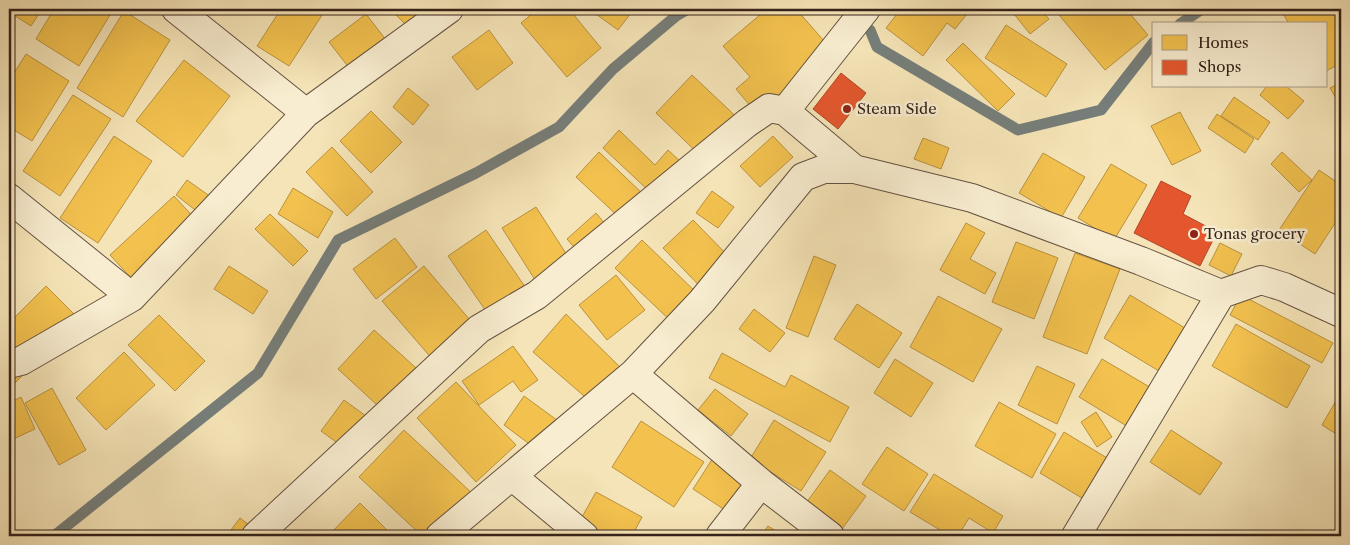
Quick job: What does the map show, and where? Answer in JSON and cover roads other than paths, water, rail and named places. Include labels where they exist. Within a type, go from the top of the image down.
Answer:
[{"type":"street","points":[[176,9],[306,113]]},
{"type":"street","points":[[9,364],[21,361],[132,297],[306,113],[449,9]]},
{"type":"street","points":[[785,111],[866,9]]},
{"type":"street","points":[[256,536],[479,329],[537,294],[747,123],[769,108],[785,111],[854,169]]},
{"type":"street","points":[[440,536],[633,374],[702,301],[803,177],[824,168],[854,169],[972,198],[1141,261],[1221,294]]},
{"type":"street","points":[[9,198],[132,297]]},
{"type":"street","points":[[1076,536],[1221,294],[1261,280],[1284,287],[1341,313]]},
{"type":"street","points":[[633,374],[761,483],[830,536]]},
{"type":"street","points":[[512,476],[584,536]]},
{"type":"street","points":[[720,536],[761,483]]},
{"type":"waterway","points":[[54,536],[258,373],[338,240],[476,173],[559,127],[613,69],[676,16],[688,9]]},
{"type":"waterway","points":[[1183,22],[1202,9]]},
{"type":"waterway","points":[[870,30],[877,47],[1018,130],[1101,110],[1152,45]]},
{"type":"place","name":"Steam Side","points":[[847,109]]},
{"type":"place","name":"Tonas grocery","points":[[1194,234]]}]
